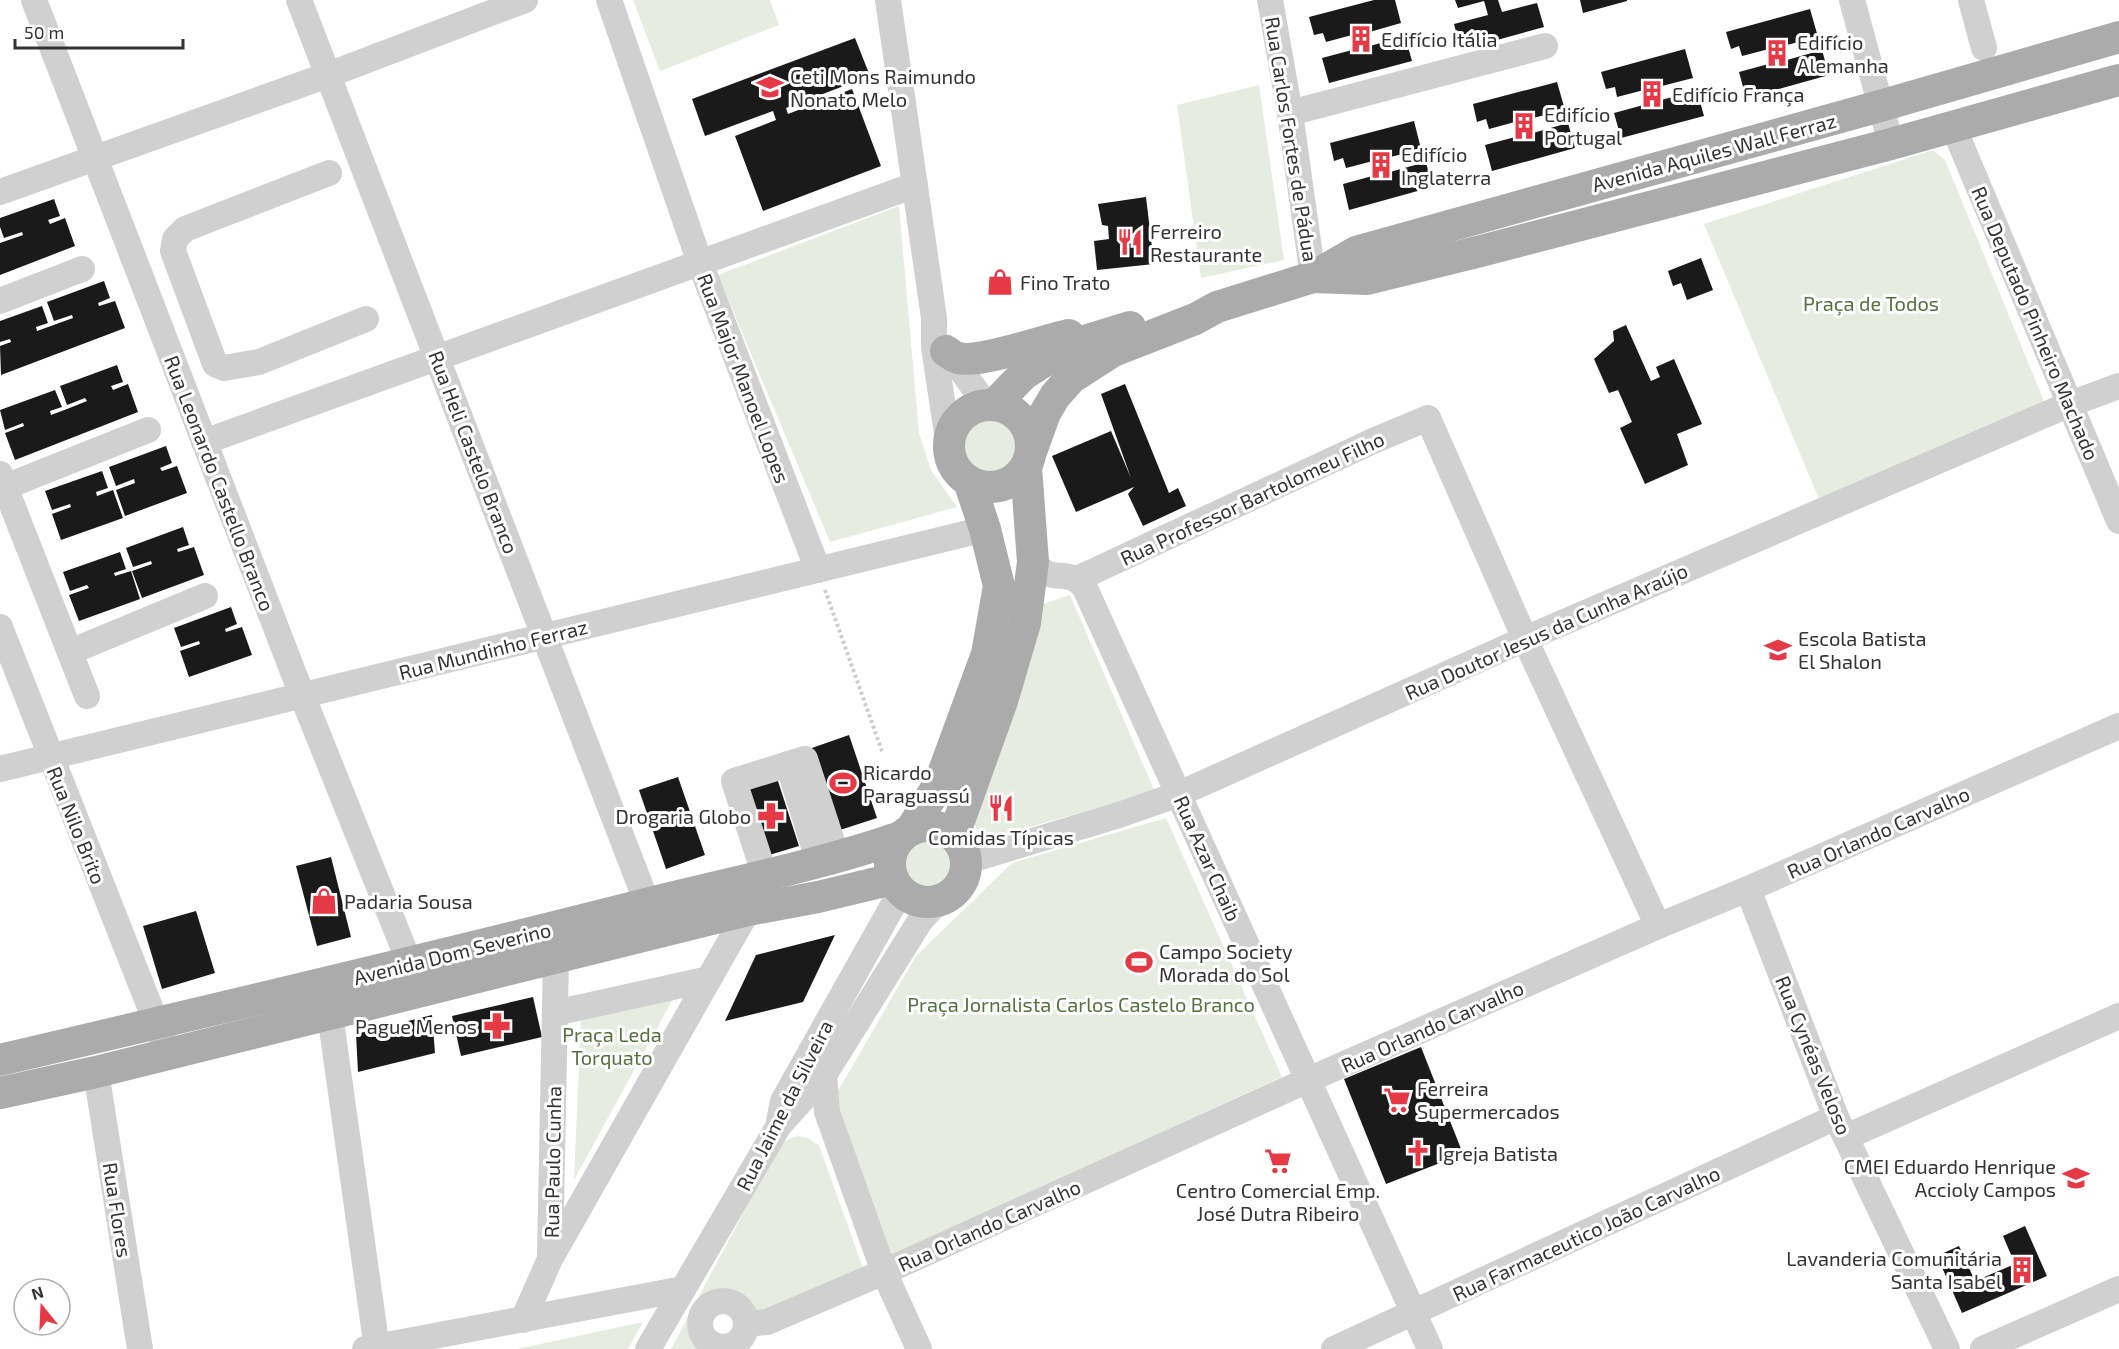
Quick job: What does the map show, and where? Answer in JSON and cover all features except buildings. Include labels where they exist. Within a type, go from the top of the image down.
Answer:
[{"type":"main road","name":"Avenida Aquiles Wall Ferraz","points":[[1029,458],[1045,413],[1055,396],[1071,378],[1113,351],[1195,319],[1217,307],[1313,277],[1356,252],[1881,106],[2119,37]]},
{"type":"main road","name":"Avenida Aquiles Wall Ferraz","points":[[1313,277],[1367,279],[1528,240],[1891,144],[2119,80]]},
{"type":"main road","name":"Avenida Aquiles Wall Ferraz","points":[[991,405],[1024,374],[1068,346],[1192,307],[1217,307]]},
{"type":"main road","points":[[946,351],[956,358],[989,356],[1102,328],[1135,325]]},
{"type":"main road","points":[[960,848],[1025,623],[1033,562],[1029,458],[1031,437],[1027,426],[1019,416],[1010,409],[991,405],[974,408],[964,415],[956,424],[951,435],[949,447],[951,460],[958,472],[969,481],[982,487],[996,487],[1016,479],[1029,458]]},
{"type":"main road","points":[[906,833],[922,826],[944,829],[960,848],[967,869],[961,885],[949,896],[937,901],[924,902],[912,899],[897,885],[890,868],[890,857],[894,846],[906,833],[940,782],[987,654],[999,586],[985,529],[969,481]]},
{"type":"main road","name":"Avenida Dom Severino","points":[[0,1060],[411,964],[648,903],[765,876],[828,860],[906,833]]},
{"type":"main road","name":"Avenida Dom Severino","points":[[0,1093],[96,1072],[748,910],[897,885]]},
{"type":"street","name":"Rua Leonardo Castello Branco","points":[[34,0],[302,695],[411,964]]},
{"type":"street","name":"Rua Heli Castelo Branco","points":[[299,0],[658,933]]},
{"type":"street","points":[[0,192],[328,75],[525,0]]},
{"type":"street","name":"Rua Major Manoel Lopes","points":[[609,0],[700,263],[818,570]]},
{"type":"street","points":[[888,0],[934,318],[934,347],[949,447]]},
{"type":"street","name":"Rua Carlos Fortes de Pádua","points":[[1270,0],[1294,112],[1313,277]]},
{"type":"street","points":[[1852,0],[1891,144]]},
{"type":"street","points":[[1971,0],[1984,48]]},
{"type":"street","points":[[1294,112],[1545,46]]},
{"type":"street","name":"Rua Deputado Pinheiro Machado","points":[[1953,126],[2119,521]]},
{"type":"street","points":[[328,173],[185,229],[175,239],[173,251],[215,364],[224,368],[259,362],[366,319]]},
{"type":"street","points":[[204,442],[915,184]]},
{"type":"street","points":[[0,302],[82,269]]},
{"type":"street","points":[[159,324],[196,313]]},
{"type":"street","points":[[934,318],[946,351],[991,405]]},
{"type":"street","name":"Rua Doutor Jesus da Cunha Araújo","points":[[960,848],[1119,815],[1179,794],[1525,639],[2070,404],[2119,386]]},
{"type":"street","name":"Rua Professor Bartolomeu Filho","points":[[1077,579],[1362,446],[1428,418],[1525,639]]},
{"type":"street","points":[[87,696],[2,484],[148,430]]},
{"type":"street","name":"Rua Mundinho Ferraz","points":[[0,769],[985,529]]},
{"type":"street","points":[[1033,562],[1044,572],[1077,579]]},
{"type":"street","name":"Rua Azar Chaib","points":[[1077,579],[1084,586],[1430,1349]]},
{"type":"street","points":[[70,652],[205,596]]},
{"type":"street","name":"Rua Nilo Brito","points":[[0,627],[168,1054]]},
{"type":"street","points":[[1525,639],[1658,926]]},
{"type":"street","name":"Rua Orlando Carvalho","points":[[746,1324],[767,1322],[884,1272],[1308,1080],[2119,726]]},
{"type":"street","points":[[765,876],[734,781],[805,759],[828,860]]},
{"type":"street","name":"Rua Jaime da Silveira","points":[[648,1349],[778,1127],[783,1101],[846,986],[897,885]]},
{"type":"street","name":"Rua Cynéas Veloso","points":[[1748,889],[1841,1127],[1947,1349]]},
{"type":"street","points":[[778,1127],[824,1075],[920,921],[932,908],[949,896]]},
{"type":"street","points":[[523,1320],[550,1258],[748,910]]},
{"type":"street","name":"Rua Paulo Cunha","points":[[550,1258],[556,958]]},
{"type":"street","points":[[555,1013],[709,979]]},
{"type":"street","points":[[330,1014],[373,1348],[683,1289]]},
{"type":"street","name":"Rua Farmaceutico João Carvalho","points":[[1334,1349],[1841,1127],[2119,1016]]},
{"type":"street","name":"Rua Flores","points":[[96,1072],[140,1349]]},
{"type":"street","points":[[824,1075],[827,1112],[884,1272],[919,1349]]},
{"type":"street","points":[[778,1127],[802,1118],[820,1121],[838,1139]]},
{"type":"street","points":[[1983,1349],[2119,1289]]},
{"type":"path","points":[[818,570],[883,754]]},
{"type":"green space","points":[[633,0],[770,0],[779,25],[660,71]]},
{"type":"green space","points":[[1259,85],[1284,260],[1201,278],[1177,105]]},
{"type":"green space","name":"Praça de Todos","points":[[1933,150],[1945,160],[2046,406],[1821,504],[1704,224]]},
{"type":"green space","points":[[899,206],[919,433],[931,470],[957,507],[830,542],[718,275]]},
{"type":"green space","points":[[991,418],[1006,423],[1014,431],[1019,446],[1014,461],[1006,469],[991,474],[976,469],[968,461],[963,446],[968,431],[976,423]]},
{"type":"green space","points":[[1070,595],[1155,792],[994,837],[987,835],[976,827],[973,821],[1037,606]]},
{"type":"green space","name":"Praça Jornalista Carlos Castelo Branco","points":[[1166,818],[1282,1077],[890,1256],[835,1096],[916,956],[1012,863]]},
{"type":"green space","points":[[928,836],[939,838],[948,844],[954,853],[956,864],[954,875],[948,884],[939,890],[928,892],[917,890],[908,884],[902,875],[900,864],[902,853],[908,844],[917,838]]},
{"type":"green space","name":"Praça Leda Torquato","points":[[673,999],[574,1180],[581,1017]]},
{"type":"green space","points":[[800,1136],[819,1145],[864,1271],[754,1314],[737,1298],[725,1295],[714,1296],[698,1308],[694,1317],[692,1328],[699,1349],[671,1349],[780,1144]]},
{"type":"green space","points":[[643,1322],[628,1349],[517,1349]]},
{"type":"place","name":"Edifício Itália","points":[[1361,39]]},
{"type":"place","name":"Edifício Alemanha","points":[[1777,53]]},
{"type":"place","name":"Ceti Mons Raimundo Nonato Melo","points":[[770,87]]},
{"type":"place","name":"Edifício França","points":[[1652,94]]},
{"type":"place","name":"Edifício Portugal","points":[[1524,126]]},
{"type":"place","name":"Edifício Inglaterra","points":[[1381,165]]},
{"type":"place","name":"Ferreiro Restaurante","points":[[1130,242]]},
{"type":"place","name":"Fino Trato","points":[[1000,282]]},
{"type":"place","name":"Escola Batista El Shalon","points":[[1778,650]]},
{"type":"place","name":"Ricardo Paraguassú","points":[[843,783]]},
{"type":"place","name":"Comidas Típicas","points":[[1001,808]]},
{"type":"place","name":"Drogaria Globo","points":[[771,816]]},
{"type":"place","name":"Padaria Sousa","points":[[324,901]]},
{"type":"place","name":"Campo Society Morada do Sol","points":[[1139,962]]},
{"type":"place","name":"Pague Menos","points":[[497,1026]]},
{"type":"place","name":"Ferreira Supermercados","points":[[1397,1100]]},
{"type":"place","name":"Igreja Batista","points":[[1418,1153]]},
{"type":"place","name":"Centro Comercial Emp. José Dutra Ribeiro","points":[[1278,1161]]},
{"type":"place","name":"CMEI Eduardo Henrique Accioly Campos","points":[[2076,1178]]},
{"type":"place","name":"Lavanderia Comunitária Santa Isabel","points":[[2022,1270]]}]
